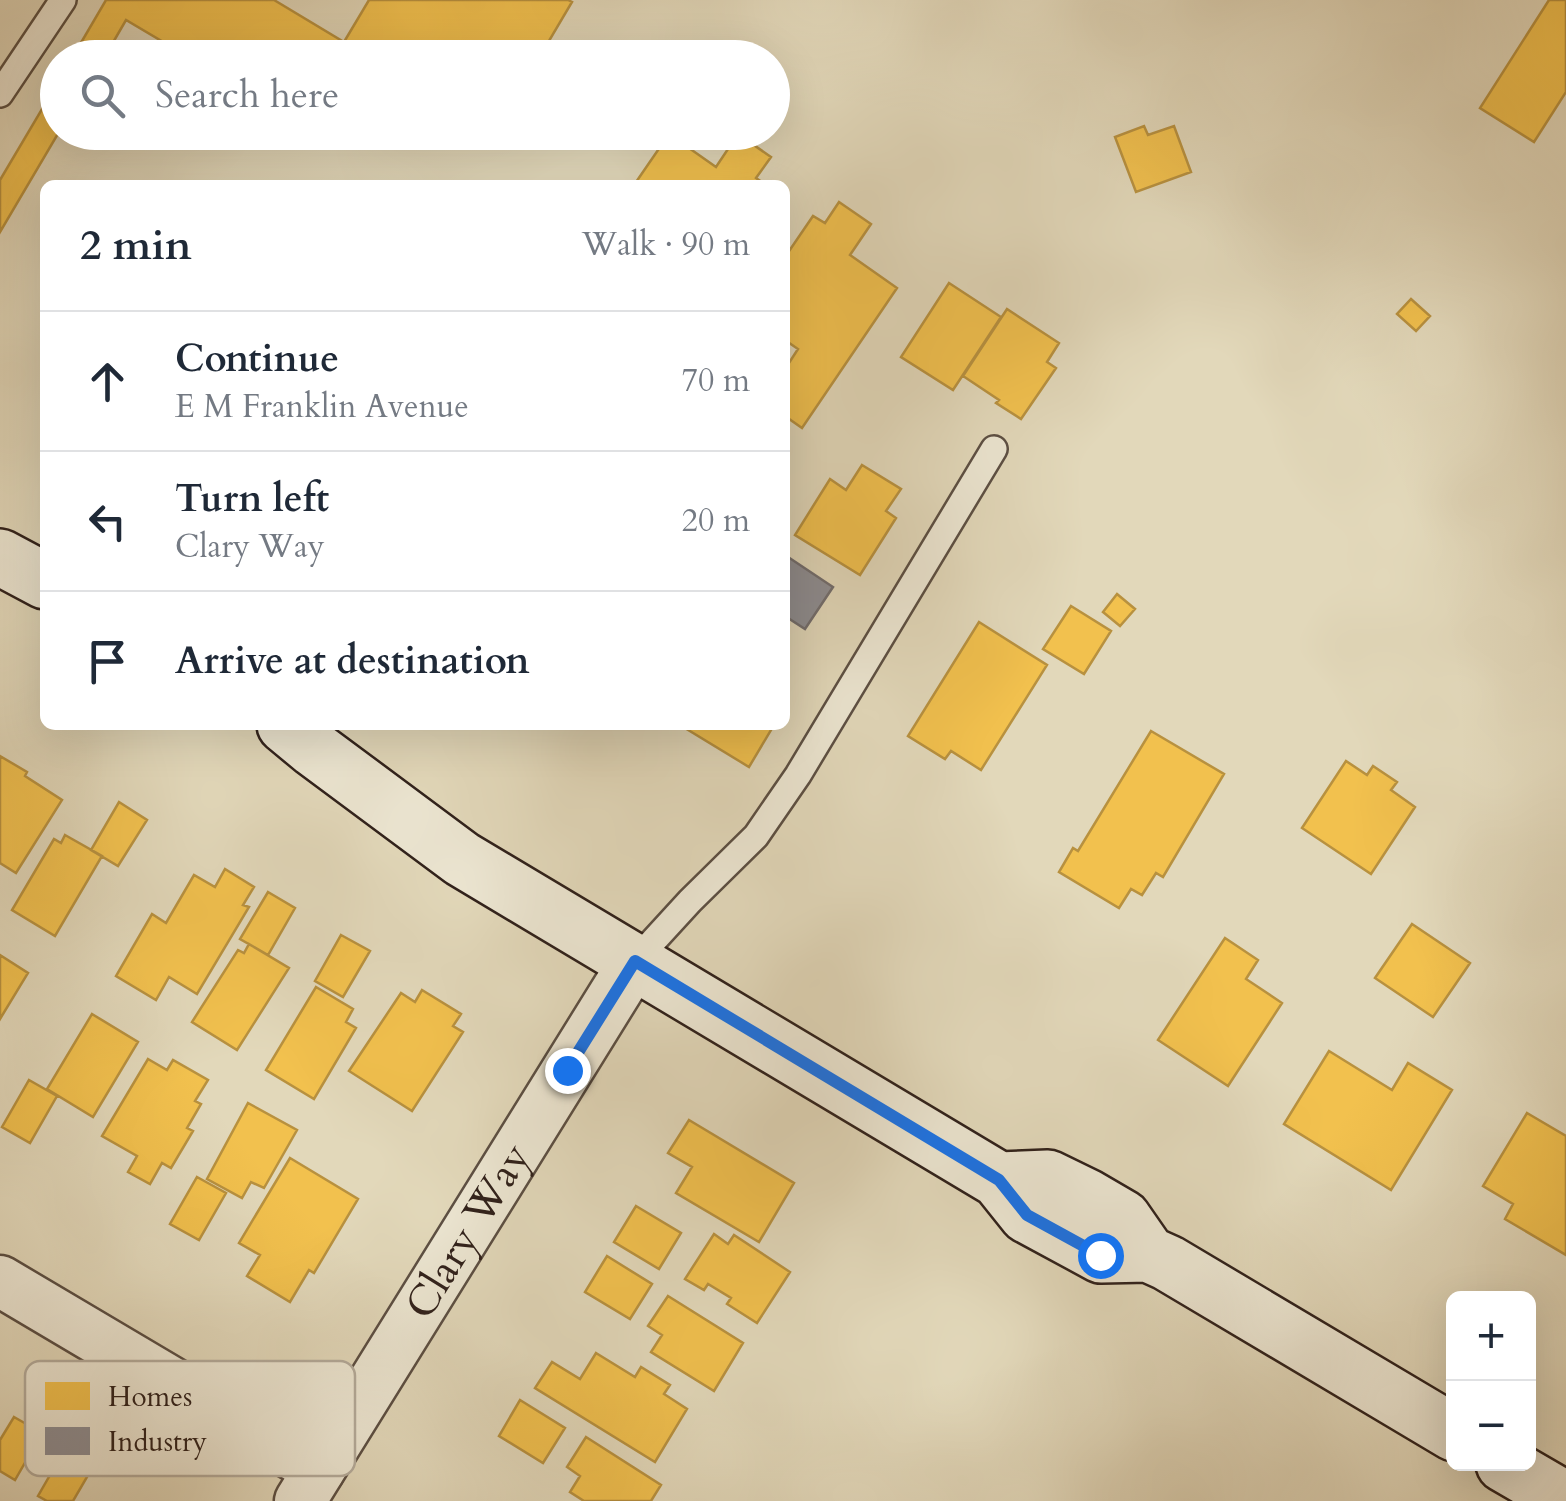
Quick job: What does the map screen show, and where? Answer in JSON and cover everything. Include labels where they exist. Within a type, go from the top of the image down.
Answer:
[{"type":"street","points":[[0,557],[40,578]]},
{"type":"street","points":[[310,733],[462,859],[999,1180],[1048,1178],[1123,1218],[1148,1254],[1446,1428]]},
{"type":"street","name":"Clary Way","points":[[355,1413],[635,961]]},
{"type":"street","points":[[0,1280],[122,1361]]},
{"type":"street","points":[[1516,1471],[1566,1500]]},
{"type":"lane","points":[[0,94],[63,0]]},
{"type":"lane","points":[[635,961],[756,836],[798,775],[994,448]]},
{"type":"building: Homes","points":[[106,0],[274,0],[341,40],[160,40],[126,20],[114,40],[83,40]]},
{"type":"building: Homes","points":[[369,0],[572,2],[549,40],[345,40]]},
{"type":"building: Homes","points":[[1549,0],[1566,0],[1566,92],[1534,142],[1480,108]]},
{"type":"building: Homes","points":[[40,112],[40,150],[48,150],[0,232],[0,180]]},
{"type":"building: Homes","points":[[1144,126],[1148,135],[1174,126],[1191,172],[1136,192],[1115,137]]},
{"type":"building: Homes","points":[[658,150],[692,150],[716,167],[727,150],[761,150],[771,157],[756,178],[759,180],[637,180]]},
{"type":"building: Homes","points":[[839,202],[871,224],[850,255],[897,288],[802,428],[790,420],[790,361],[798,349],[790,343],[790,250],[813,216],[825,223]]},
{"type":"building: Homes","points":[[949,283],[1001,317],[953,390],[901,357]]},
{"type":"building: Homes","points":[[1411,299],[1430,316],[1416,331],[1397,314]]},
{"type":"building: Homes","points":[[1007,309],[1059,343],[1047,362],[1056,368],[1021,419],[963,376]]},
{"type":"building: Homes","points":[[862,465],[901,489],[886,511],[896,518],[860,575],[795,535],[830,479],[846,490]]},
{"type":"building: Homes","points":[[1117,594],[1135,609],[1120,626],[1103,612]]},
{"type":"building: Homes","points":[[1071,606],[1111,631],[1084,674],[1043,649]]},
{"type":"building: Homes","points":[[979,622],[1047,665],[981,770],[951,751],[945,759],[908,736]]},
{"type":"building: Homes","points":[[688,730],[771,730],[749,767]]},
{"type":"building: Homes","points":[[1151,731],[1224,774],[1163,877],[1156,873],[1142,895],[1131,889],[1119,908],[1059,872],[1073,848],[1078,851]]},
{"type":"building: Homes","points":[[0,756],[62,800],[16,873],[0,863]]},
{"type":"building: Homes","points":[[1346,761],[1367,775],[1373,766],[1397,782],[1391,790],[1415,807],[1371,874],[1302,828]]},
{"type":"building: Homes","points":[[119,802],[147,820],[118,866],[91,850]]},
{"type":"building: Homes","points":[[65,835],[102,856],[55,936],[12,910],[54,839],[61,843]]},
{"type":"building: Homes","points":[[225,869],[254,887],[243,905],[249,907],[197,994],[169,977],[156,1000],[116,976],[152,914],[166,923],[194,875],[215,887]]},
{"type":"building: Homes","points":[[268,892],[295,908],[268,955],[240,939]]},
{"type":"building: Homes","points":[[1412,924],[1470,963],[1433,1017],[1375,978]]},
{"type":"building: Homes","points":[[341,935],[370,951],[343,997],[315,981]]},
{"type":"building: Homes","points":[[1225,938],[1258,960],[1246,979],[1282,1003],[1228,1086],[1158,1040]]},
{"type":"building: Homes","points":[[249,944],[289,968],[237,1050],[192,1022],[238,950],[244,953]]},
{"type":"building: Homes","points":[[0,955],[28,973],[0,1019]]},
{"type":"building: Homes","points":[[316,987],[353,1009],[346,1022],[356,1028],[314,1099],[266,1070]]},
{"type":"building: Homes","points":[[422,990],[461,1014],[453,1026],[463,1032],[412,1111],[349,1071],[401,993],[415,1002]]},
{"type":"building: Homes","points":[[92,1014],[138,1042],[93,1117],[47,1089]]},
{"type":"building: Homes","points":[[1329,1051],[1392,1090],[1408,1063],[1452,1090],[1391,1190],[1284,1124]]},
{"type":"building: Homes","points":[[148,1059],[167,1070],[173,1060],[208,1080],[195,1101],[201,1104],[187,1128],[193,1131],[171,1168],[162,1163],[150,1184],[128,1172],[137,1156],[102,1136]]},
{"type":"building: Homes","points":[[29,1080],[57,1096],[30,1143],[2,1127]]},
{"type":"building: Homes","points":[[248,1103],[297,1130],[264,1188],[251,1182],[242,1198],[207,1179]]},
{"type":"building: Homes","points":[[1527,1113],[1566,1136],[1566,1255],[1505,1219],[1513,1204],[1483,1186]]},
{"type":"building: Homes","points":[[689,1120],[794,1183],[759,1242],[676,1193],[692,1167],[668,1153]]},
{"type":"building: Homes","points":[[290,1158],[358,1199],[314,1273],[309,1270],[290,1302],[247,1276],[260,1255],[239,1243]]},
{"type":"building: Homes","points":[[197,1177],[226,1193],[199,1240],[170,1224]]},
{"type":"building: Homes","points":[[636,1206],[681,1233],[659,1269],[614,1242]]},
{"type":"building: Homes","points":[[714,1234],[728,1244],[734,1235],[790,1272],[757,1323],[727,1304],[731,1298],[708,1284],[704,1290],[685,1279]]},
{"type":"building: Homes","points":[[607,1256],[652,1284],[630,1319],[585,1292]]},
{"type":"building: Homes","points":[[668,1296],[743,1343],[714,1391],[651,1352],[662,1335],[648,1326]]},
{"type":"building: Homes","points":[[596,1353],[635,1377],[641,1367],[670,1385],[664,1394],[687,1409],[655,1462],[535,1388],[552,1362],[580,1379]]},
{"type":"building: Homes","points":[[520,1400],[565,1428],[543,1463],[499,1436]]},
{"type":"building: Homes","points":[[14,1417],[25,1423],[25,1463],[15,1480],[0,1471],[0,1440]]},
{"type":"building: Homes","points":[[586,1437],[661,1485],[651,1501],[584,1501],[570,1492],[580,1476],[567,1467]]},
{"type":"building: Homes","points":[[49,1476],[88,1476],[73,1501],[47,1501],[38,1496]]},
{"type":"building: Industry","points":[[790,558],[833,587],[805,629],[790,619]]},
{"type":"route","points":[[567,1070],[635,961],[999,1180],[1027,1215],[1100,1255]]}]
